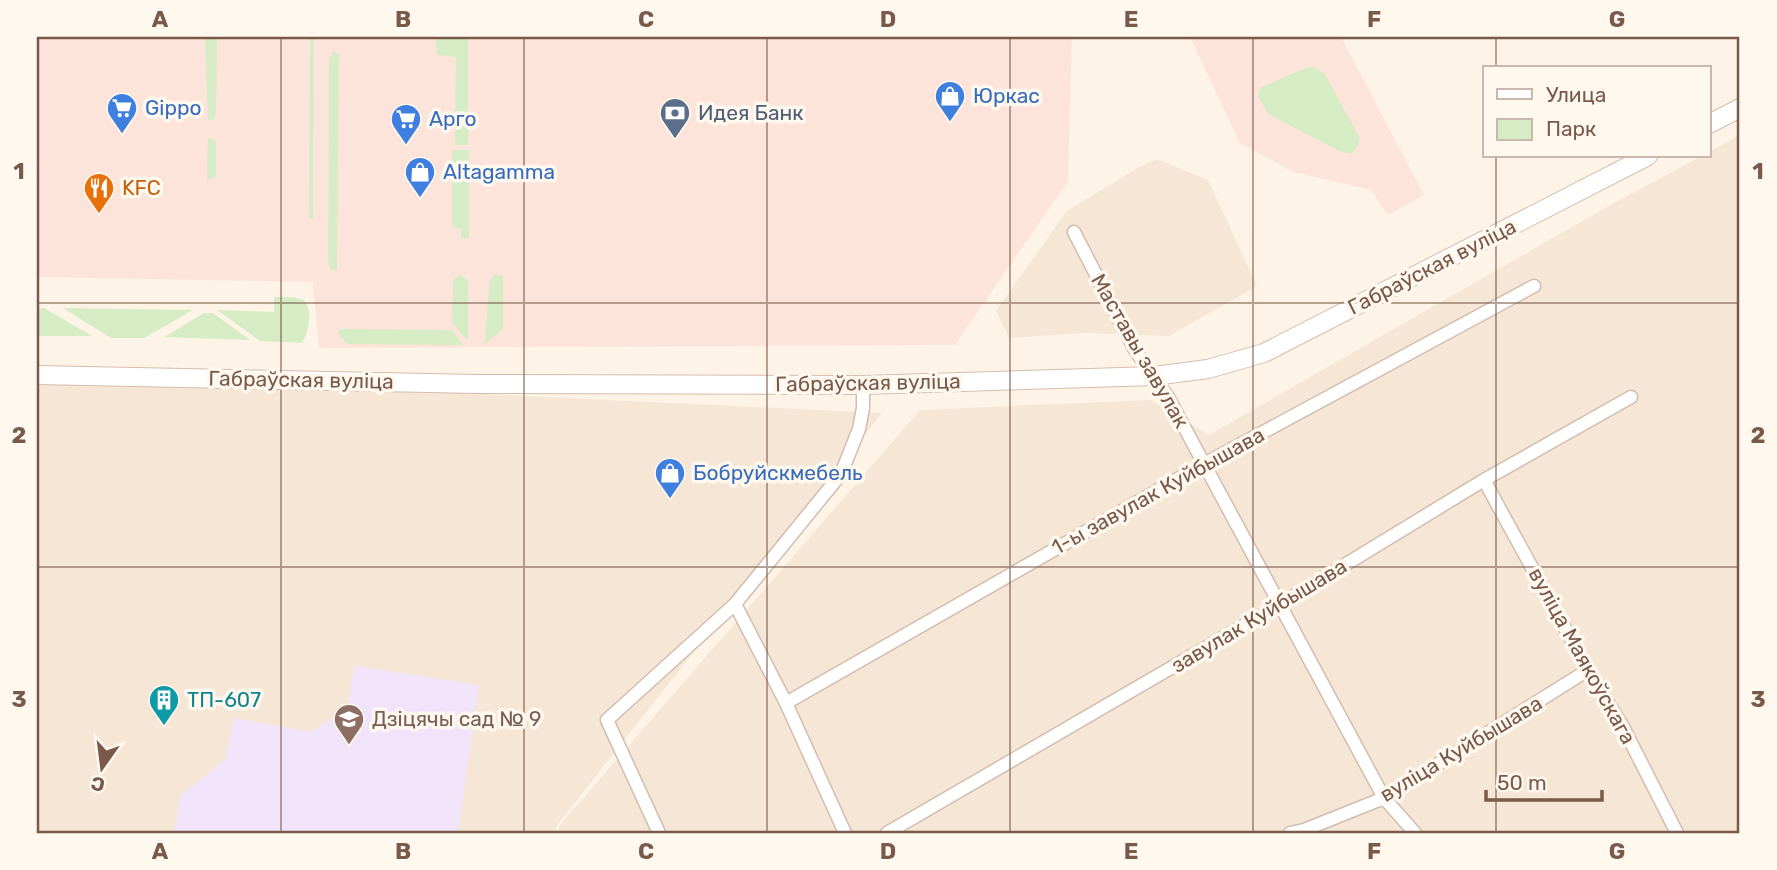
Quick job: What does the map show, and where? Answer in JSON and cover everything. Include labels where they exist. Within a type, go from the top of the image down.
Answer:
[{"type":"main road","points":[[1710,123],[1740,108]]},
{"type":"main road","name":"Габраўская вуліца","points":[[37,375],[479,384],[863,385],[1154,376],[1208,369],[1265,353],[1644,158]]},
{"type":"street","name":"Маставы завулак","points":[[1074,232],[1135,350],[1168,397],[1384,798],[1415,833]]},
{"type":"street","name":"1-ы завулак Куйбышава","points":[[786,703],[1204,464],[1534,286]]},
{"type":"street","points":[[659,833],[607,720],[735,604],[841,474],[859,429],[863,385]]},
{"type":"street","name":"завулак Куйбышава","points":[[887,833],[1279,605],[1484,480],[1631,397]]},
{"type":"street","name":"вуліца Маякоўскага","points":[[1484,480],[1588,670],[1623,727],[1677,833]]},
{"type":"street","points":[[735,604],[786,703],[845,833]]},
{"type":"street","name":"вуліца Куйбышава","points":[[1290,833],[1384,798],[1588,670]]},
{"type":"shaded area","points":[[37,37],[1072,37],[1068,181],[955,345],[319,348],[313,282],[37,277]]},
{"type":"shaded area","points":[[1190,37],[1341,37],[1424,195],[1388,215],[1371,190],[1293,172],[1240,143]]},
{"type":"shaded area","points":[[1740,135],[1740,833],[557,833],[560,825],[920,410],[1151,400],[1209,435],[1612,204],[1698,158],[1710,158],[1710,151]]},
{"type":"shaded area","points":[[1157,159],[1208,180],[1257,286],[1169,336],[1085,333],[1009,338],[996,311],[1067,211]]},
{"type":"shaded area","points":[[37,379],[397,390],[882,413],[558,824],[554,833],[37,833]]},
{"type":"shaded area","name":"Дзіцячы сад № 9","points":[[355,666],[479,685],[458,833],[174,833],[181,795],[226,759],[234,718],[311,732],[347,708]]},
{"type":"green space","points":[[205,37],[217,37],[216,113],[213,120],[208,120]]},
{"type":"green space","points":[[310,37],[314,37],[313,219],[309,219]]},
{"type":"green space","points":[[435,37],[468,37],[468,145],[455,145],[456,57],[437,55]]},
{"type":"green space","points":[[333,52],[339,56],[337,269],[332,271],[328,256],[329,60]]},
{"type":"green space","points":[[1310,66],[1324,73],[1360,138],[1351,154],[1339,151],[1268,114],[1258,96],[1260,88]]},
{"type":"green space","points":[[208,139],[216,142],[216,175],[213,179],[207,179]]},
{"type":"green space","points":[[452,150],[469,150],[469,238],[461,238],[461,228],[452,228]]},
{"type":"green space","points":[[461,275],[468,281],[468,341],[452,323],[453,282]]},
{"type":"green space","points":[[494,275],[503,275],[503,329],[485,344],[489,284]]},
{"type":"green space","points":[[274,297],[297,298],[306,304],[309,321],[302,343],[260,341],[217,310],[274,312]]},
{"type":"green space","points":[[37,308],[44,308],[92,336],[37,336]]},
{"type":"green space","points":[[63,308],[193,310],[144,338],[111,338]]},
{"type":"green space","points":[[204,313],[213,313],[250,340],[164,337]]},
{"type":"green space","points":[[340,329],[452,330],[463,345],[347,344],[338,333]]},
{"type":"place","name":"Юркас","points":[[950,123]]},
{"type":"place","name":"Gippo","points":[[122,135]]},
{"type":"place","name":"Идея Банк","points":[[675,140]]},
{"type":"place","name":"Арго","points":[[406,146]]},
{"type":"place","name":"Altagamma","points":[[420,199]]},
{"type":"place","name":"KFC","points":[[99,215]]},
{"type":"place","name":"Бобруйскмебель","points":[[670,500]]},
{"type":"place","name":"ТП-607","points":[[164,727]]},
{"type":"place","name":"Дзіцячы сад № 9","points":[[349,746]]}]
